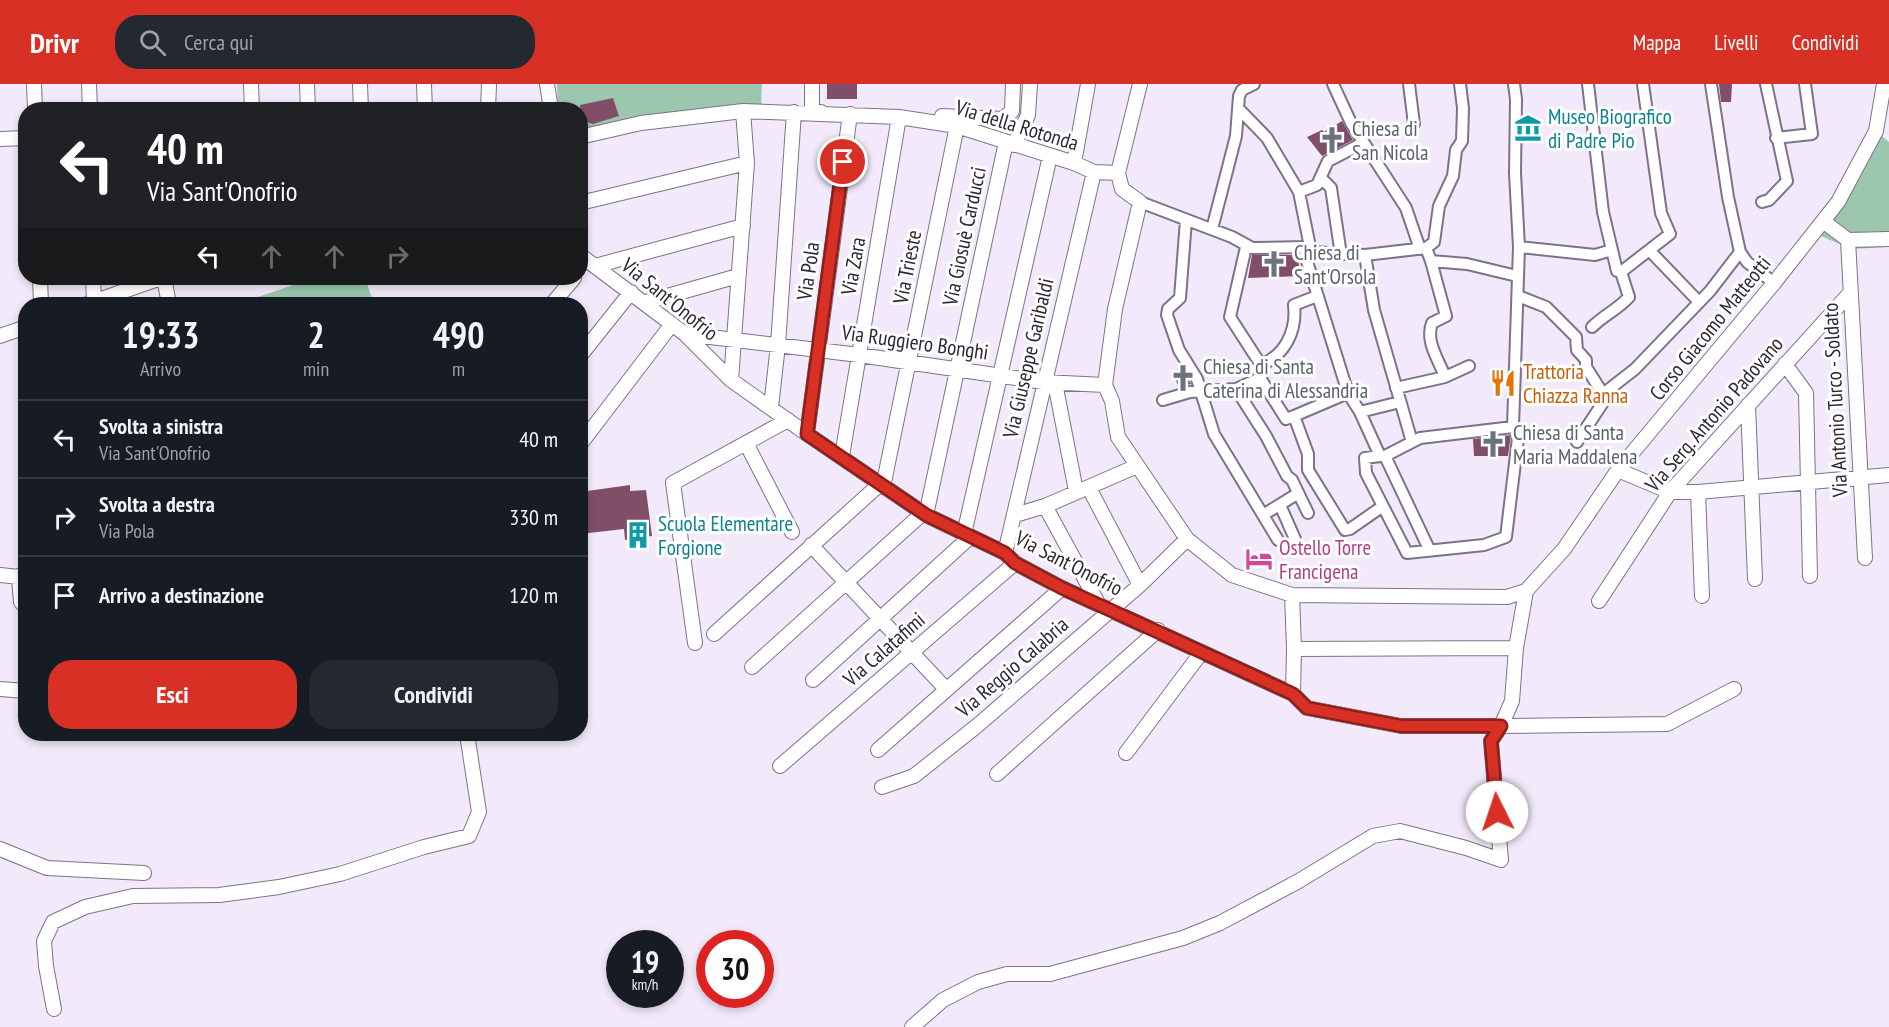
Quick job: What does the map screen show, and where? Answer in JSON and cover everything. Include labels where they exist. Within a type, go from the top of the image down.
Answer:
[{"type":"street","points":[[34,84],[35,102]]},
{"type":"street","points":[[89,84],[90,102]]},
{"type":"street","points":[[251,84],[252,102]]},
{"type":"street","points":[[307,84],[308,102]]},
{"type":"street","points":[[360,84],[361,102]]},
{"type":"street","points":[[424,84],[425,102]]},
{"type":"street","points":[[488,102],[489,84]]},
{"type":"street","points":[[547,84],[550,102]]},
{"type":"street","points":[[812,84],[812,112],[1003,118],[1012,111],[1013,84]]},
{"type":"street","name":"Via Giosuè Carducci","points":[[925,514],[956,369],[1010,143],[1028,116],[1030,84]]},
{"type":"street","points":[[1074,163],[1088,84]]},
{"type":"street","points":[[1140,84],[1118,173],[1122,189],[1140,202],[1232,237],[1246,247],[1310,250],[1341,255],[1365,255],[1423,248],[1434,242],[1439,206],[1453,176],[1456,150],[1462,141],[1463,108],[1460,84]]},
{"type":"street","points":[[1212,229],[1236,136],[1239,96],[1242,90],[1254,84]]},
{"type":"street","points":[[1333,84],[1351,123],[1406,208],[1431,261],[1446,316],[1431,323],[1430,328],[1434,354],[1445,377]]},
{"type":"street","points":[[1409,84],[1414,124]]},
{"type":"street","points":[[1514,84],[1516,99],[1515,173],[1520,247],[1517,276],[1516,429],[1506,537],[1484,545],[1407,552],[1366,473],[1365,458],[1382,456],[1412,442],[1442,434],[1516,429]]},
{"type":"street","points":[[1576,337],[1589,330],[1606,314],[1617,310],[1629,297],[1621,272],[1617,271],[1598,181],[1588,84]]},
{"type":"street","points":[[1621,272],[1670,234],[1661,213],[1643,84]]},
{"type":"street","points":[[1711,84],[1728,197],[1740,252],[1748,262],[1774,283]]},
{"type":"street","points":[[1762,202],[1769,200],[1786,181],[1766,84]]},
{"type":"street","points":[[1776,138],[1812,134],[1805,84]]},
{"type":"street","name":"Corso Giacomo Matteotti","points":[[1526,591],[1564,549],[1618,470],[1774,283],[1838,201],[1876,131],[1884,84]]},
{"type":"street","points":[[1238,108],[1267,138],[1299,192],[1310,250]]},
{"type":"street","points":[[731,380],[736,340],[738,276],[747,163],[743,111]]},
{"type":"street","name":"Via della Rotonda","points":[[588,135],[641,123],[743,111],[899,117],[957,126],[1074,163],[1094,172],[1118,173]]},
{"type":"street","points":[[771,407],[778,345],[794,112]]},
{"type":"street","name":"Via Pola","points":[[807,434],[850,114]]},
{"type":"street","name":"Via Zara","points":[[842,456],[899,117]]},
{"type":"street","name":"Via Trieste","points":[[882,485],[910,363],[957,126]]},
{"type":"street","points":[[0,139],[18,138]]},
{"type":"street","points":[[1299,192],[1317,185],[1328,161],[1363,143]]},
{"type":"street","points":[[813,680],[967,536],[999,375],[1050,156]]},
{"type":"street","points":[[588,201],[747,163]]},
{"type":"street","name":"Via Giuseppe Garibaldi","points":[[1010,558],[1015,515],[1049,382],[1094,172]]},
{"type":"street","points":[[1321,178],[1331,188],[1341,255]]},
{"type":"street","points":[[912,1027],[943,1000],[978,982],[1007,974],[1050,974],[1183,938],[1220,923],[1297,882],[1373,836],[1400,831],[1466,848],[1501,860],[1491,741],[1501,726],[1512,701],[1516,648],[1526,591],[1507,597],[1292,595],[1232,575],[1187,539],[1118,437],[1112,401],[1105,385],[1115,309],[1140,202]]},
{"type":"street","points":[[1186,220],[1180,298],[1168,309],[1167,315],[1179,350],[1189,364],[1201,392],[1214,434],[1278,540]]},
{"type":"street","points":[[1823,221],[1848,240],[1889,239]]},
{"type":"street","points":[[588,263],[743,226]]},
{"type":"street","name":"Via Antonio Turco - Soldato","points":[[1848,240],[1865,558]]},
{"type":"street","points":[[1163,400],[1190,392],[1236,389],[1260,378],[1263,373],[1261,365],[1230,317],[1246,247]]},
{"type":"street","points":[[1520,247],[1594,255],[1612,250]]},
{"type":"street","points":[[1310,250],[1305,255],[1348,393],[1360,412],[1429,549]]},
{"type":"street","points":[[1650,251],[1699,302]]},
{"type":"street","points":[[1577,442],[1602,404],[1599,400],[1602,394],[1635,369],[1725,274],[1740,252]]},
{"type":"street","points":[[1365,255],[1374,310],[1412,442]]},
{"type":"street","points":[[1431,261],[1467,264],[1517,276]]},
{"type":"street","name":"Via Sant'Onofrio","points":[[588,264],[646,302],[684,334],[731,380],[925,514],[1062,588],[1158,630],[1293,694],[1307,708],[1401,726],[1668,724],[1734,689]]},
{"type":"street","points":[[646,302],[738,276]]},
{"type":"street","points":[[104,297],[133,285]]},
{"type":"street","points":[[558,297],[568,285]]},
{"type":"street","points":[[588,346],[631,292]]},
{"type":"street","name":"Via Serg. Antonio Padovano","points":[[1599,601],[1670,492],[1850,293]]},
{"type":"street","points":[[1261,365],[1269,361],[1288,343],[1295,314],[1294,305],[1317,296]]},
{"type":"street","points":[[1518,296],[1546,307],[1576,337],[1577,350],[1586,360],[1586,367],[1602,394]]},
{"type":"street","points":[[588,434],[672,324]]},
{"type":"street","points":[[0,336],[18,330]]},
{"type":"street","name":"Via Ruggiero Bonghi","points":[[684,334],[859,355],[1049,382],[1105,385]]},
{"type":"street","points":[[1785,364],[1806,393],[1810,576]]},
{"type":"street","points":[[1396,388],[1445,377],[1469,366]]},
{"type":"street","points":[[1260,378],[1286,419],[1348,393]]},
{"type":"street","points":[[1049,382],[1082,489],[1140,585]]},
{"type":"street","points":[[1236,389],[1266,436],[1287,476],[1292,480],[1308,513]]},
{"type":"street","points":[[1360,412],[1400,402]]},
{"type":"street","points":[[1748,405],[1755,579]]},
{"type":"street","points":[[1294,416],[1308,454],[1308,470],[1345,530],[1383,507]]},
{"type":"street","points":[[695,643],[674,483],[788,420]]},
{"type":"street","points":[[746,443],[792,532]]},
{"type":"street","points":[[1015,515],[1045,506],[1137,466]]},
{"type":"street","points":[[1292,480],[1308,470]]},
{"type":"street","points":[[1618,470],[1670,492],[1698,492],[1889,475]]},
{"type":"street","points":[[714,634],[811,545],[882,485]]},
{"type":"street","points":[[1698,492],[1702,596]]},
{"type":"street","points":[[1263,514],[1297,494]]},
{"type":"street","points":[[1280,505],[1295,539]]},
{"type":"street","points":[[1045,506],[1105,606]]},
{"type":"street","points":[[752,667],[925,514]]},
{"type":"street","name":"Via Reggio Calabria","points":[[882,788],[914,776],[978,725],[1105,606],[1140,585],[1187,539]]},
{"type":"street","points":[[811,545],[913,651],[946,689]]},
{"type":"street","name":"Via Calatafimi","points":[[780,766],[913,651],[1010,558]]},
{"type":"street","points":[[0,575],[18,574]]},
{"type":"street","points":[[878,750],[1062,588]]},
{"type":"street","points":[[1292,595],[1293,694]]},
{"type":"street","points":[[997,774],[1158,630]]},
{"type":"street","points":[[1294,649],[1516,648]]},
{"type":"street","points":[[1126,753],[1201,652]]},
{"type":"street","points":[[0,689],[18,690]]},
{"type":"street","points":[[54,1009],[44,941],[52,922],[85,907],[133,896],[219,895],[279,887],[340,874],[423,847],[469,836],[479,812],[468,741]]},
{"type":"street","points":[[0,849],[47,868],[144,873]]},
{"type":"green space","points":[[557,84],[762,84],[761,107],[588,132],[588,102],[558,102]]},
{"type":"green space","points":[[1876,131],[1889,142],[1889,247],[1851,249],[1814,233]]},
{"type":"green space","points":[[293,285],[367,285],[372,297],[258,297]]},
{"type":"building","points":[[827,84],[857,84],[857,99],[827,99]]},
{"type":"building","points":[[1719,84],[1732,84],[1731,102],[1721,102]]},
{"type":"building","points":[[613,98],[619,116],[593,124],[588,122],[588,103]]},
{"type":"building","name":"Chiesa di San Nicola","points":[[1342,121],[1353,140],[1322,156],[1307,137],[1322,130],[1324,132]]},
{"type":"building","name":"Chiesa di Sant'Orsola","points":[[1252,255],[1298,255],[1300,276],[1248,278]]},
{"type":"building","points":[[1181,368],[1191,384],[1179,387],[1172,372]]},
{"type":"building","name":"Chiesa di Santa Maria Maddalena","points":[[1511,435],[1508,456],[1474,456],[1473,439]]},
{"type":"building","name":"Scuola Elementare Forgione","points":[[630,485],[630,491],[646,490],[652,536],[625,540],[624,529],[588,533],[588,491]]},
{"type":"place","name":"Museo Biografico di Padre Pio","points":[[1528,128]]},
{"type":"place","name":"Chiesa di San Nicola","points":[[1332,140]]},
{"type":"place","name":"Chiesa di Sant'Orsola","points":[[1274,264]]},
{"type":"place","name":"Chiesa di Santa Caterina di Alessandria","points":[[1183,378]]},
{"type":"place","name":"Trattoria Chiazza Ranna","points":[[1503,383]]},
{"type":"place","name":"Chiesa di Santa Maria Maddalena","points":[[1493,444]]},
{"type":"place","name":"Scuola Elementare Forgione","points":[[638,535]]},
{"type":"place","name":"Ostello Torre Francigena","points":[[1259,559]]},
{"type":"route","points":[[843,162],[807,434],[926,515],[1005,553],[1015,563],[1062,588],[1158,630],[1293,694],[1307,708],[1401,726],[1501,726],[1491,741],[1497,812]]}]
